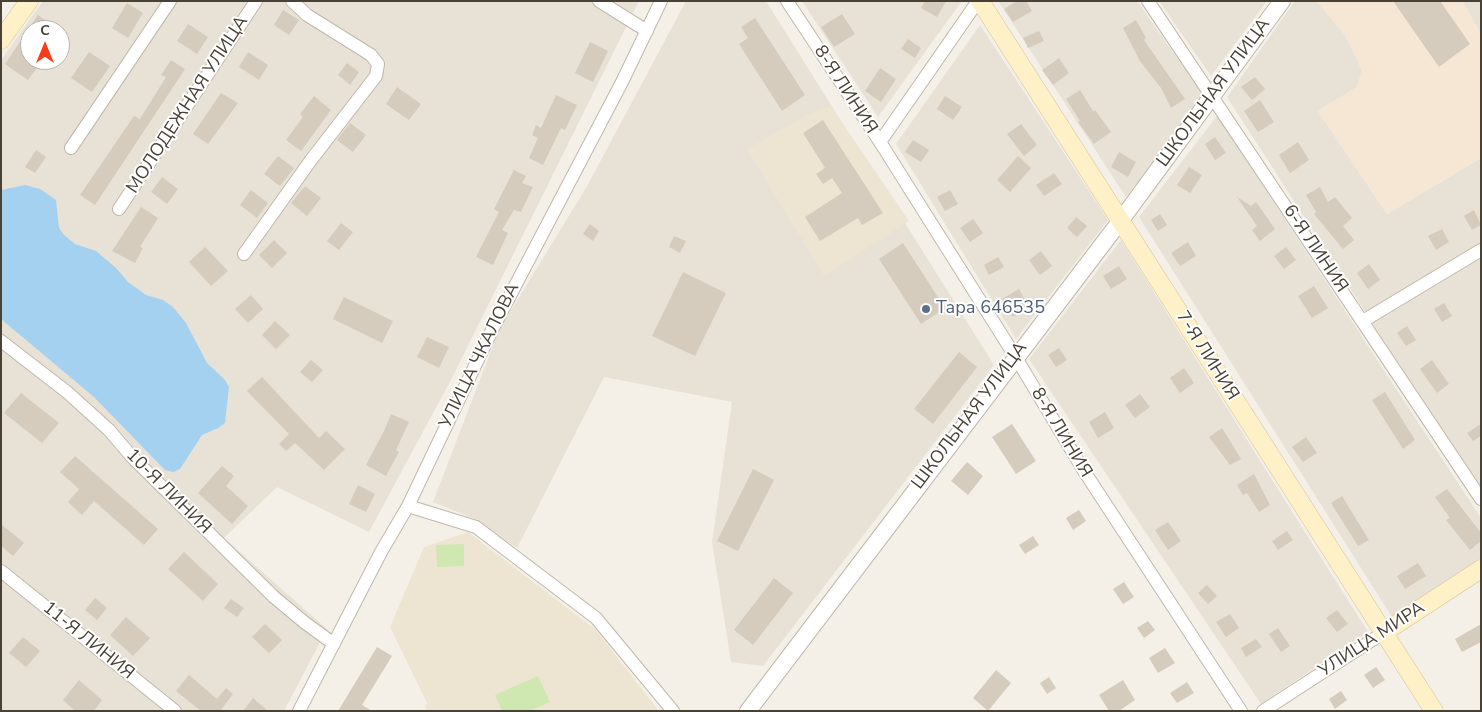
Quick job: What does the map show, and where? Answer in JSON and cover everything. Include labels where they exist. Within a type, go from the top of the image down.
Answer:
[{"type":"main road","points":[[1,40],[29,1]]},
{"type":"main road","name":"7-Я ЛИНИЯ","points":[[979,1],[1434,711]]},
{"type":"main road","name":"УЛИЦА МИРА","points":[[1383,633],[1481,569]]},
{"type":"street","points":[[71,148],[170,1]]},
{"type":"street","name":"МОЛОДЕЖНАЯ УЛИЦА","points":[[119,209],[256,1]]},
{"type":"street","points":[[244,254],[311,160],[376,76],[378,64],[371,55],[307,15],[292,1]]},
{"type":"street","points":[[598,1],[647,31]]},
{"type":"street","name":"УЛИЦА ЧКАЛОВА","points":[[299,711],[381,552],[408,506],[493,328],[661,1]]},
{"type":"street","name":"8-Я ЛИНИЯ","points":[[787,1],[880,142],[1015,356],[1084,471],[1241,711]]},
{"type":"street","points":[[880,142],[979,1]]},
{"type":"street","name":"6-Я ЛИНИЯ","points":[[1148,1],[1481,499]]},
{"type":"street","name":"ШКОЛЬНАЯ УЛИЦА","points":[[748,711],[1015,356],[1121,220],[1282,1]]},
{"type":"street","points":[[1363,321],[1481,250]]},
{"type":"street","name":"10-Я ЛИНИЯ","points":[[1,341],[67,392],[108,430],[132,457],[274,596],[304,622],[334,644]]},
{"type":"street","points":[[408,506],[476,528],[596,618],[673,711]]},
{"type":"street","name":"11-Я ЛИНИЯ","points":[[1,571],[175,711]]},
{"type":"street","name":"УЛИЦА МИРА","points":[[1263,711],[1383,633]]},
{"type":"shaded area","points":[[43,1],[639,1],[453,376],[369,532],[277,487],[224,538],[327,629],[284,711],[1,711],[1,60],[20,33],[20,70],[70,70],[70,20],[29,20]]},
{"type":"shaded area","points":[[686,1],[766,1],[994,365],[763,666],[731,662],[712,542],[732,402],[604,377],[517,548],[473,518],[433,502],[499,330],[586,188]]},
{"type":"shaded area","points":[[802,1],[962,1],[878,117]]},
{"type":"shaded area","points":[[998,1],[1137,1],[1204,96],[1126,197]]},
{"type":"shaded area","points":[[1159,1],[1267,1],[1211,76]]},
{"type":"shaded area","points":[[1295,1],[1317,1],[1345,35],[1362,70],[1357,87],[1318,111],[1387,214],[1481,158],[1481,244],[1366,313],[1227,97]]},
{"type":"shaded area","points":[[1317,1],[1462,1],[1481,34],[1481,158],[1387,214],[1318,111],[1357,87],[1362,70],[1345,35]]},
{"type":"shaded area","points":[[1462,1],[1481,1],[1481,34]]},
{"type":"shaded area","points":[[980,25],[1108,220],[1016,339],[896,144]]},
{"type":"shaded area","points":[[831,106],[909,221],[824,276],[747,149],[813,112]]},
{"type":"shaded area","points":[[1217,116],[1481,518],[1481,561],[1392,617],[1139,217]]},
{"type":"shaded area","points":[[1121,240],[1368,632],[1261,704],[1029,359]]},
{"type":"shaded area","points":[[1481,257],[1481,489],[1371,323]]},
{"type":"shaded area","points":[[468,532],[596,630],[659,711],[426,711],[427,703],[390,627],[424,547]]},
{"type":"green space","points":[[464,544],[464,566],[437,567],[436,545]]},
{"type":"green space","points":[[538,676],[550,702],[530,711],[502,711],[495,695]]},
{"type":"water","points":[[25,185],[40,189],[56,200],[59,228],[64,235],[75,244],[96,251],[116,268],[128,282],[146,295],[163,300],[173,307],[186,323],[207,363],[225,380],[229,387],[225,423],[202,435],[180,469],[173,472],[165,470],[94,397],[1,319],[1,190]]},
{"type":"building","points":[[925,1],[946,1],[937,17],[921,8]]},
{"type":"building","points":[[1017,1],[1026,1],[1032,11],[1013,22],[1004,9]]},
{"type":"building","points":[[1393,1],[1440,1],[1470,44],[1439,67]]},
{"type":"building","points":[[127,3],[143,13],[128,38],[112,28]]},
{"type":"building","points":[[283,10],[299,20],[289,35],[274,25]]},
{"type":"building","points":[[842,14],[855,34],[834,47],[821,27]]},
{"type":"building","points":[[38,15],[45,20],[35,20]]},
{"type":"building","points":[[755,18],[805,95],[782,111],[739,44],[748,38],[741,27]]},
{"type":"building","points":[[1136,20],[1146,38],[1144,40],[1185,99],[1171,108],[1161,88],[1140,61],[1123,28]]},
{"type":"building","points":[[188,24],[208,37],[197,54],[177,41]]},
{"type":"building","points":[[1039,31],[1044,41],[1028,48],[1023,38]]},
{"type":"building","points":[[908,39],[921,48],[915,58],[901,49]]},
{"type":"building","points":[[20,42],[20,70],[36,70],[28,80],[5,64]]},
{"type":"building","points":[[590,42],[608,51],[593,82],[575,73]]},
{"type":"building","points":[[89,52],[110,66],[92,92],[71,78]]},
{"type":"building","points":[[248,52],[268,65],[259,80],[239,67]]},
{"type":"building","points":[[1059,58],[1069,73],[1053,85],[1042,70]]},
{"type":"building","points":[[171,60],[185,69],[95,205],[80,195],[134,116],[140,119],[166,77],[161,75]]},
{"type":"building","points":[[347,63],[359,72],[350,85],[338,75]]},
{"type":"building","points":[[880,68],[896,79],[881,102],[865,91]]},
{"type":"building","points":[[1255,77],[1265,89],[1252,100],[1241,87]]},
{"type":"building","points":[[397,87],[421,104],[409,120],[386,104]]},
{"type":"building","points":[[1080,90],[1093,111],[1095,110],[1111,132],[1094,144],[1078,122],[1080,121],[1066,99]]},
{"type":"building","points":[[221,93],[238,103],[208,144],[193,134]]},
{"type":"building","points":[[556,95],[577,105],[565,130],[561,128],[543,165],[529,158],[538,138],[532,135],[536,125],[541,128]]},
{"type":"building","points":[[314,96],[331,110],[301,151],[286,140],[303,117],[300,114]]},
{"type":"building","points":[[945,96],[962,107],[953,120],[937,109]]},
{"type":"building","points":[[1260,100],[1274,122],[1258,132],[1244,111]]},
{"type":"building","points":[[823,120],[883,213],[862,225],[858,218],[820,241],[805,217],[842,193],[832,178],[823,184],[816,174],[825,168],[803,133]]},
{"type":"building","points":[[350,123],[366,135],[353,152],[337,140]]},
{"type":"building","points":[[1021,124],[1037,145],[1024,156],[1007,134]]},
{"type":"building","points":[[1215,137],[1226,153],[1215,160],[1205,144]]},
{"type":"building","points":[[913,140],[929,150],[921,162],[905,152]]},
{"type":"building","points":[[1298,142],[1309,160],[1290,173],[1279,155]]},
{"type":"building","points":[[36,150],[46,157],[35,173],[25,167]]},
{"type":"building","points":[[1119,152],[1136,162],[1128,177],[1111,167]]},
{"type":"building","points":[[278,156],[294,168],[280,186],[264,174]]},
{"type":"building","points":[[1018,156],[1031,168],[1010,192],[997,180]]},
{"type":"building","points":[[1189,167],[1202,175],[1190,193],[1177,185]]},
{"type":"building","points":[[514,170],[526,176],[522,183],[533,187],[521,212],[514,210],[502,230],[508,233],[493,265],[476,257],[499,212],[494,209]]},
{"type":"building","points":[[1054,173],[1062,184],[1044,196],[1036,185]]},
{"type":"building","points":[[162,177],[178,189],[167,204],[151,192]]},
{"type":"building","points":[[305,186],[321,198],[307,216],[291,203]]},
{"type":"building","points":[[1320,187],[1328,202],[1335,197],[1352,218],[1343,226],[1354,240],[1343,249],[1314,214],[1316,212],[1306,195]]},
{"type":"building","points":[[251,190],[268,203],[257,218],[240,205]]},
{"type":"building","points":[[950,190],[958,204],[945,211],[937,197]]},
{"type":"building","points":[[1237,197],[1251,206],[1256,202],[1275,229],[1260,241],[1252,230],[1257,226]]},
{"type":"building","points":[[141,207],[158,218],[140,247],[143,248],[135,263],[112,251]]},
{"type":"building","points":[[1474,210],[1481,225],[1472,230],[1464,216]]},
{"type":"building","points":[[1160,214],[1167,225],[1158,231],[1151,220]]},
{"type":"building","points":[[1076,217],[1087,226],[1077,237],[1067,228]]},
{"type":"building","points":[[973,219],[983,233],[970,242],[960,228]]},
{"type":"building","points":[[341,223],[353,232],[339,250],[327,241]]},
{"type":"building","points":[[590,224],[599,231],[593,241],[583,234]]},
{"type":"building","points":[[1442,229],[1449,242],[1436,250],[1428,236]]},
{"type":"building","points":[[674,236],[686,241],[680,253],[669,247]]},
{"type":"building","points":[[274,240],[287,253],[272,268],[259,255]]},
{"type":"building","points":[[1188,242],[1196,256],[1180,266],[1171,253]]},
{"type":"building","points":[[903,243],[945,308],[921,324],[879,259]]},
{"type":"building","points":[[205,247],[228,271],[211,286],[189,262]]},
{"type":"building","points":[[1286,247],[1296,260],[1284,269],[1274,256]]},
{"type":"building","points":[[1041,251],[1052,266],[1040,275],[1029,260]]},
{"type":"building","points":[[998,257],[1004,267],[989,275],[984,265]]},
{"type":"building","points":[[1369,264],[1380,280],[1368,289],[1357,273]]},
{"type":"building","points":[[1119,266],[1127,279],[1111,289],[1103,276]]},
{"type":"building","points":[[683,272],[726,293],[695,356],[652,336]]},
{"type":"building","points":[[1314,286],[1328,308],[1312,318],[1298,296]]},
{"type":"building","points":[[1019,289],[1029,307],[1013,317],[1002,299]]},
{"type":"building","points":[[251,295],[263,309],[248,323],[235,309]]},
{"type":"building","points":[[344,297],[393,321],[382,343],[333,319]]},
{"type":"building","points":[[1444,303],[1452,316],[1442,322],[1434,309]]},
{"type":"building","points":[[275,321],[290,335],[276,349],[262,335]]},
{"type":"building","points":[[1407,326],[1416,340],[1406,346],[1397,333]]},
{"type":"building","points":[[427,337],[449,347],[439,368],[417,357]]},
{"type":"building","points":[[1059,348],[1067,360],[1056,367],[1048,355]]},
{"type":"building","points":[[959,352],[977,367],[933,424],[914,409]]},
{"type":"building","points":[[311,360],[323,370],[312,382],[300,372]]},
{"type":"building","points":[[1432,360],[1449,384],[1437,393],[1420,369]]},
{"type":"building","points":[[1184,368],[1194,383],[1180,393],[1170,378]]},
{"type":"building","points":[[262,377],[319,438],[326,431],[345,449],[324,470],[295,443],[286,451],[279,444],[289,434],[247,391]]},
{"type":"building","points":[[1385,392],[1415,440],[1403,449],[1372,400]]},
{"type":"building","points":[[21,393],[59,423],[42,443],[4,413]]},
{"type":"building","points":[[1140,394],[1150,407],[1135,418],[1125,405]]},
{"type":"building","points":[[1105,412],[1114,428],[1098,438],[1089,422]]},
{"type":"building","points":[[391,414],[409,422],[396,450],[399,452],[386,476],[366,465]]},
{"type":"building","points":[[1012,424],[1036,461],[1016,474],[992,437]]},
{"type":"building","points":[[1481,424],[1481,436],[1473,441],[1467,433]]},
{"type":"building","points":[[1222,428],[1241,459],[1230,465],[1209,437]]},
{"type":"building","points":[[1306,437],[1317,453],[1303,462],[1292,447]]},
{"type":"building","points":[[75,456],[158,529],[144,545],[94,501],[82,515],[68,502],[79,489],[60,472]]},
{"type":"building","points":[[967,462],[983,476],[968,495],[951,481]]},
{"type":"building","points":[[222,466],[234,476],[226,486],[248,506],[232,524],[198,493]]},
{"type":"building","points":[[753,469],[774,480],[738,551],[717,541]]},
{"type":"building","points":[[1254,474],[1270,505],[1259,512],[1247,493],[1243,495],[1237,485]]},
{"type":"building","points":[[358,485],[375,494],[366,512],[349,504]]},
{"type":"building","points":[[1447,489],[1481,533],[1481,541],[1470,550],[1446,520],[1450,518],[1435,497]]},
{"type":"building","points":[[1342,496],[1369,540],[1358,546],[1331,503]]},
{"type":"building","points":[[1079,510],[1086,521],[1073,530],[1066,518]]},
{"type":"building","points":[[1168,522],[1181,541],[1168,550],[1155,530]]},
{"type":"building","points":[[1,524],[24,543],[13,556],[1,546]]},
{"type":"building","points":[[1287,531],[1293,540],[1278,550],[1272,541]]},
{"type":"building","points":[[1033,536],[1039,545],[1025,554],[1019,545]]},
{"type":"building","points":[[184,552],[218,584],[203,601],[168,569]]},
{"type":"building","points":[[1418,563],[1426,576],[1405,589],[1397,576]]},
{"type":"building","points":[[774,578],[793,593],[753,645],[734,630]]},
{"type":"building","points":[[1124,582],[1134,597],[1123,604],[1113,589]]},
{"type":"building","points":[[1207,585],[1217,596],[1208,604],[1198,593]]},
{"type":"building","points":[[95,598],[107,608],[97,620],[85,610]]},
{"type":"building","points":[[231,599],[244,608],[237,617],[224,608]]},
{"type":"building","points":[[1337,610],[1348,624],[1337,632],[1326,618]]},
{"type":"building","points":[[1230,614],[1239,628],[1226,637],[1216,622]]},
{"type":"building","points":[[126,617],[150,638],[133,656],[110,635]]},
{"type":"building","points":[[1148,621],[1155,630],[1144,638],[1137,628]]},
{"type":"building","points":[[265,624],[282,640],[269,653],[252,637]]},
{"type":"building","points":[[1481,624],[1481,642],[1462,652],[1455,639]]},
{"type":"building","points":[[1278,628],[1290,646],[1281,652],[1269,634]]},
{"type":"building","points":[[23,637],[40,651],[26,667],[9,653]]},
{"type":"building","points":[[1256,639],[1262,647],[1246,657],[1241,648]]},
{"type":"building","points":[[377,647],[392,656],[362,705],[372,711],[338,711]]},
{"type":"building","points":[[1165,648],[1175,663],[1158,673],[1149,658]]},
{"type":"building","points":[[1376,667],[1385,680],[1373,688],[1364,675]]},
{"type":"building","points":[[996,670],[1011,683],[988,711],[973,698]]},
{"type":"building","points":[[189,675],[217,699],[226,688],[233,694],[220,711],[201,711],[176,691]]},
{"type":"building","points":[[1049,677],[1056,688],[1047,694],[1040,683]]},
{"type":"building","points":[[79,680],[102,700],[94,711],[75,711],[63,700]]},
{"type":"building","points":[[1123,680],[1135,700],[1119,711],[1109,711],[1099,695]]},
{"type":"building","points":[[1187,682],[1194,693],[1177,703],[1170,693]]},
{"type":"building","points":[[1341,691],[1347,700],[1335,709],[1329,699]]},
{"type":"building","points":[[253,698],[268,711],[243,711]]},
{"type":"place","name":"Тара 646535","points":[[926,309]]}]
